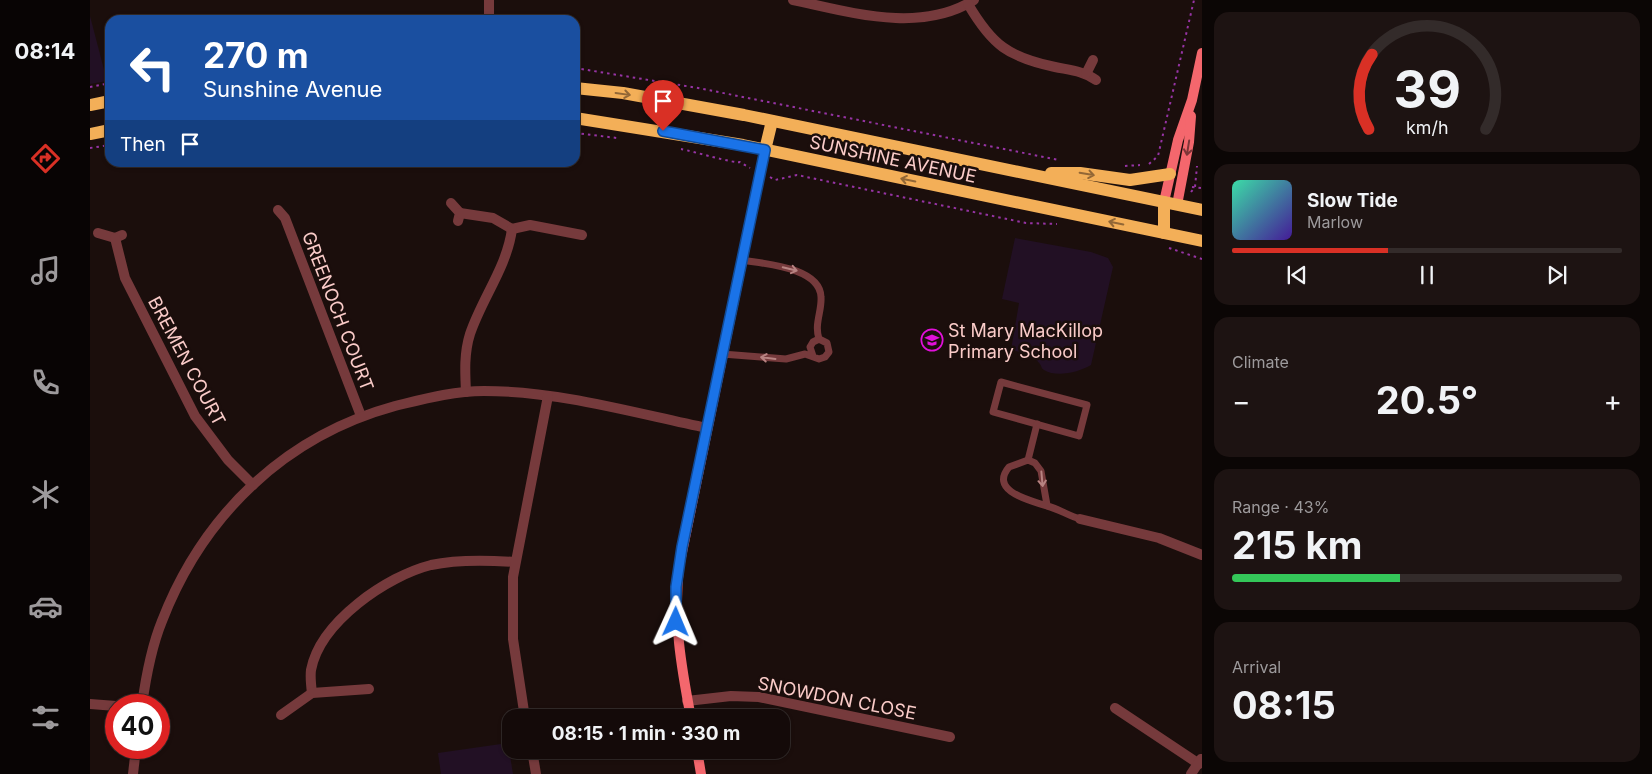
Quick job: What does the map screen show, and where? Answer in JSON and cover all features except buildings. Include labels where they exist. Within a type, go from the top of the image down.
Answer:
[{"type":"main road","name":"SUNSHINE AVENUE","points":[[580,89],[648,98],[772,121],[1202,210]]},
{"type":"main road","points":[[90,105],[105,102]]},
{"type":"main road","points":[[580,114],[606,122]]},
{"type":"main road","name":"SUNSHINE AVENUE","points":[[580,119],[765,150],[1202,241]]},
{"type":"main road","points":[[765,150],[772,121]]},
{"type":"main road","points":[[90,134],[105,131]]},
{"type":"main road","points":[[1021,172],[1080,173],[1121,180],[1170,174]]},
{"type":"main road","points":[[1166,233],[1171,204]]},
{"type":"street","points":[[489,0],[489,15]]},
{"type":"street","points":[[793,0],[856,13],[904,18],[935,14],[971,2],[993,40],[1012,54],[1044,65],[1086,74],[1096,80]]},
{"type":"street","points":[[1171,204],[1170,174],[1192,100],[1202,53]]},
{"type":"street","points":[[1086,74],[1093,60]]},
{"type":"street","points":[[1171,204],[1189,142],[1192,100]]},
{"type":"street","points":[[689,709],[677,636],[676,587],[682,547],[765,150]]},
{"type":"street","points":[[451,203],[459,217],[493,218],[512,229],[530,225],[582,235]]},
{"type":"street","name":"GREENOCH COURT","points":[[285,213],[361,416]]},
{"type":"street","points":[[466,392],[466,357],[470,333],[503,263],[512,229]]},
{"type":"street","name":"BREMEN COURT","points":[[98,233],[118,237],[124,278],[194,416],[228,460],[253,485]]},
{"type":"street","points":[[144,694],[153,647],[172,596],[202,544],[236,502],[253,485],[282,459],[318,436],[361,416],[421,399],[466,392],[512,392],[548,396],[707,428]]},
{"type":"street","points":[[524,709],[512,639],[512,601],[515,562],[548,396]]},
{"type":"street","points":[[1080,519],[1159,538],[1202,555]]},
{"type":"street","points":[[312,693],[311,671],[314,660],[324,642],[338,623],[372,593],[413,571],[432,565],[477,560],[515,562]]},
{"type":"street","points":[[281,715],[312,693],[369,689]]},
{"type":"street","name":"SNOWDON CLOSE","points":[[688,701],[730,696],[760,697],[950,737]]},
{"type":"street","points":[[90,704],[105,705]]},
{"type":"street","points":[[1115,708],[1200,761],[1191,774]]},
{"type":"street","points":[[133,774],[135,759]]},
{"type":"street","points":[[534,759],[536,774]]},
{"type":"street","points":[[698,759],[701,774]]},
{"type":"lane","points":[[742,260],[801,272],[816,282],[821,294],[817,324],[818,339]]},
{"type":"lane","points":[[722,354],[780,359],[805,354],[822,359],[829,352],[828,343],[818,339]]},
{"type":"lane","points":[[813,356],[810,348],[813,342],[818,339]]},
{"type":"lane","points":[[1001,382],[1087,405],[1079,436],[1037,424],[993,412],[1001,382]]},
{"type":"lane","points":[[1028,460],[1037,424]]},
{"type":"lane","points":[[1046,505],[1041,471],[1035,463],[1028,460],[1009,467],[1004,476],[1004,481],[1011,492],[1037,504],[1046,505],[1080,519]]},
{"type":"path","points":[[1121,166],[1148,164],[1158,156],[1194,0]]},
{"type":"path","points":[[580,69],[698,88],[1059,160]]},
{"type":"path","points":[[90,87],[105,84]]},
{"type":"path","points":[[580,133],[620,139]]},
{"type":"path","points":[[90,148],[105,146]]},
{"type":"path","points":[[673,147],[718,156],[735,164],[740,162]]},
{"type":"path","points":[[740,156],[740,162]]},
{"type":"path","points":[[740,162],[749,168]]},
{"type":"path","points":[[1148,164],[1154,177]]},
{"type":"path","points":[[775,180],[797,175],[1026,223],[1064,225]]},
{"type":"path","points":[[1191,192],[1195,187]]},
{"type":"path","points":[[1164,246],[1202,259]]},
{"type":"shaded area","points":[[90,16],[105,73],[105,81],[90,84]]},
{"type":"shaded area","points":[[1015,238],[1091,252],[1108,258],[1113,267],[1091,365],[1074,372],[1055,374],[1042,369],[1040,364],[1030,356],[1011,350],[1019,303],[1002,299]]},
{"type":"shaded area","points":[[502,744],[502,759],[511,759],[513,774],[441,774],[438,753]]},
{"type":"place","name":"St Mary MacKillop Primary School","points":[[932,340]]},
{"type":"route","points":[[663,131],[765,150],[682,547],[676,587],[676,622]]}]
